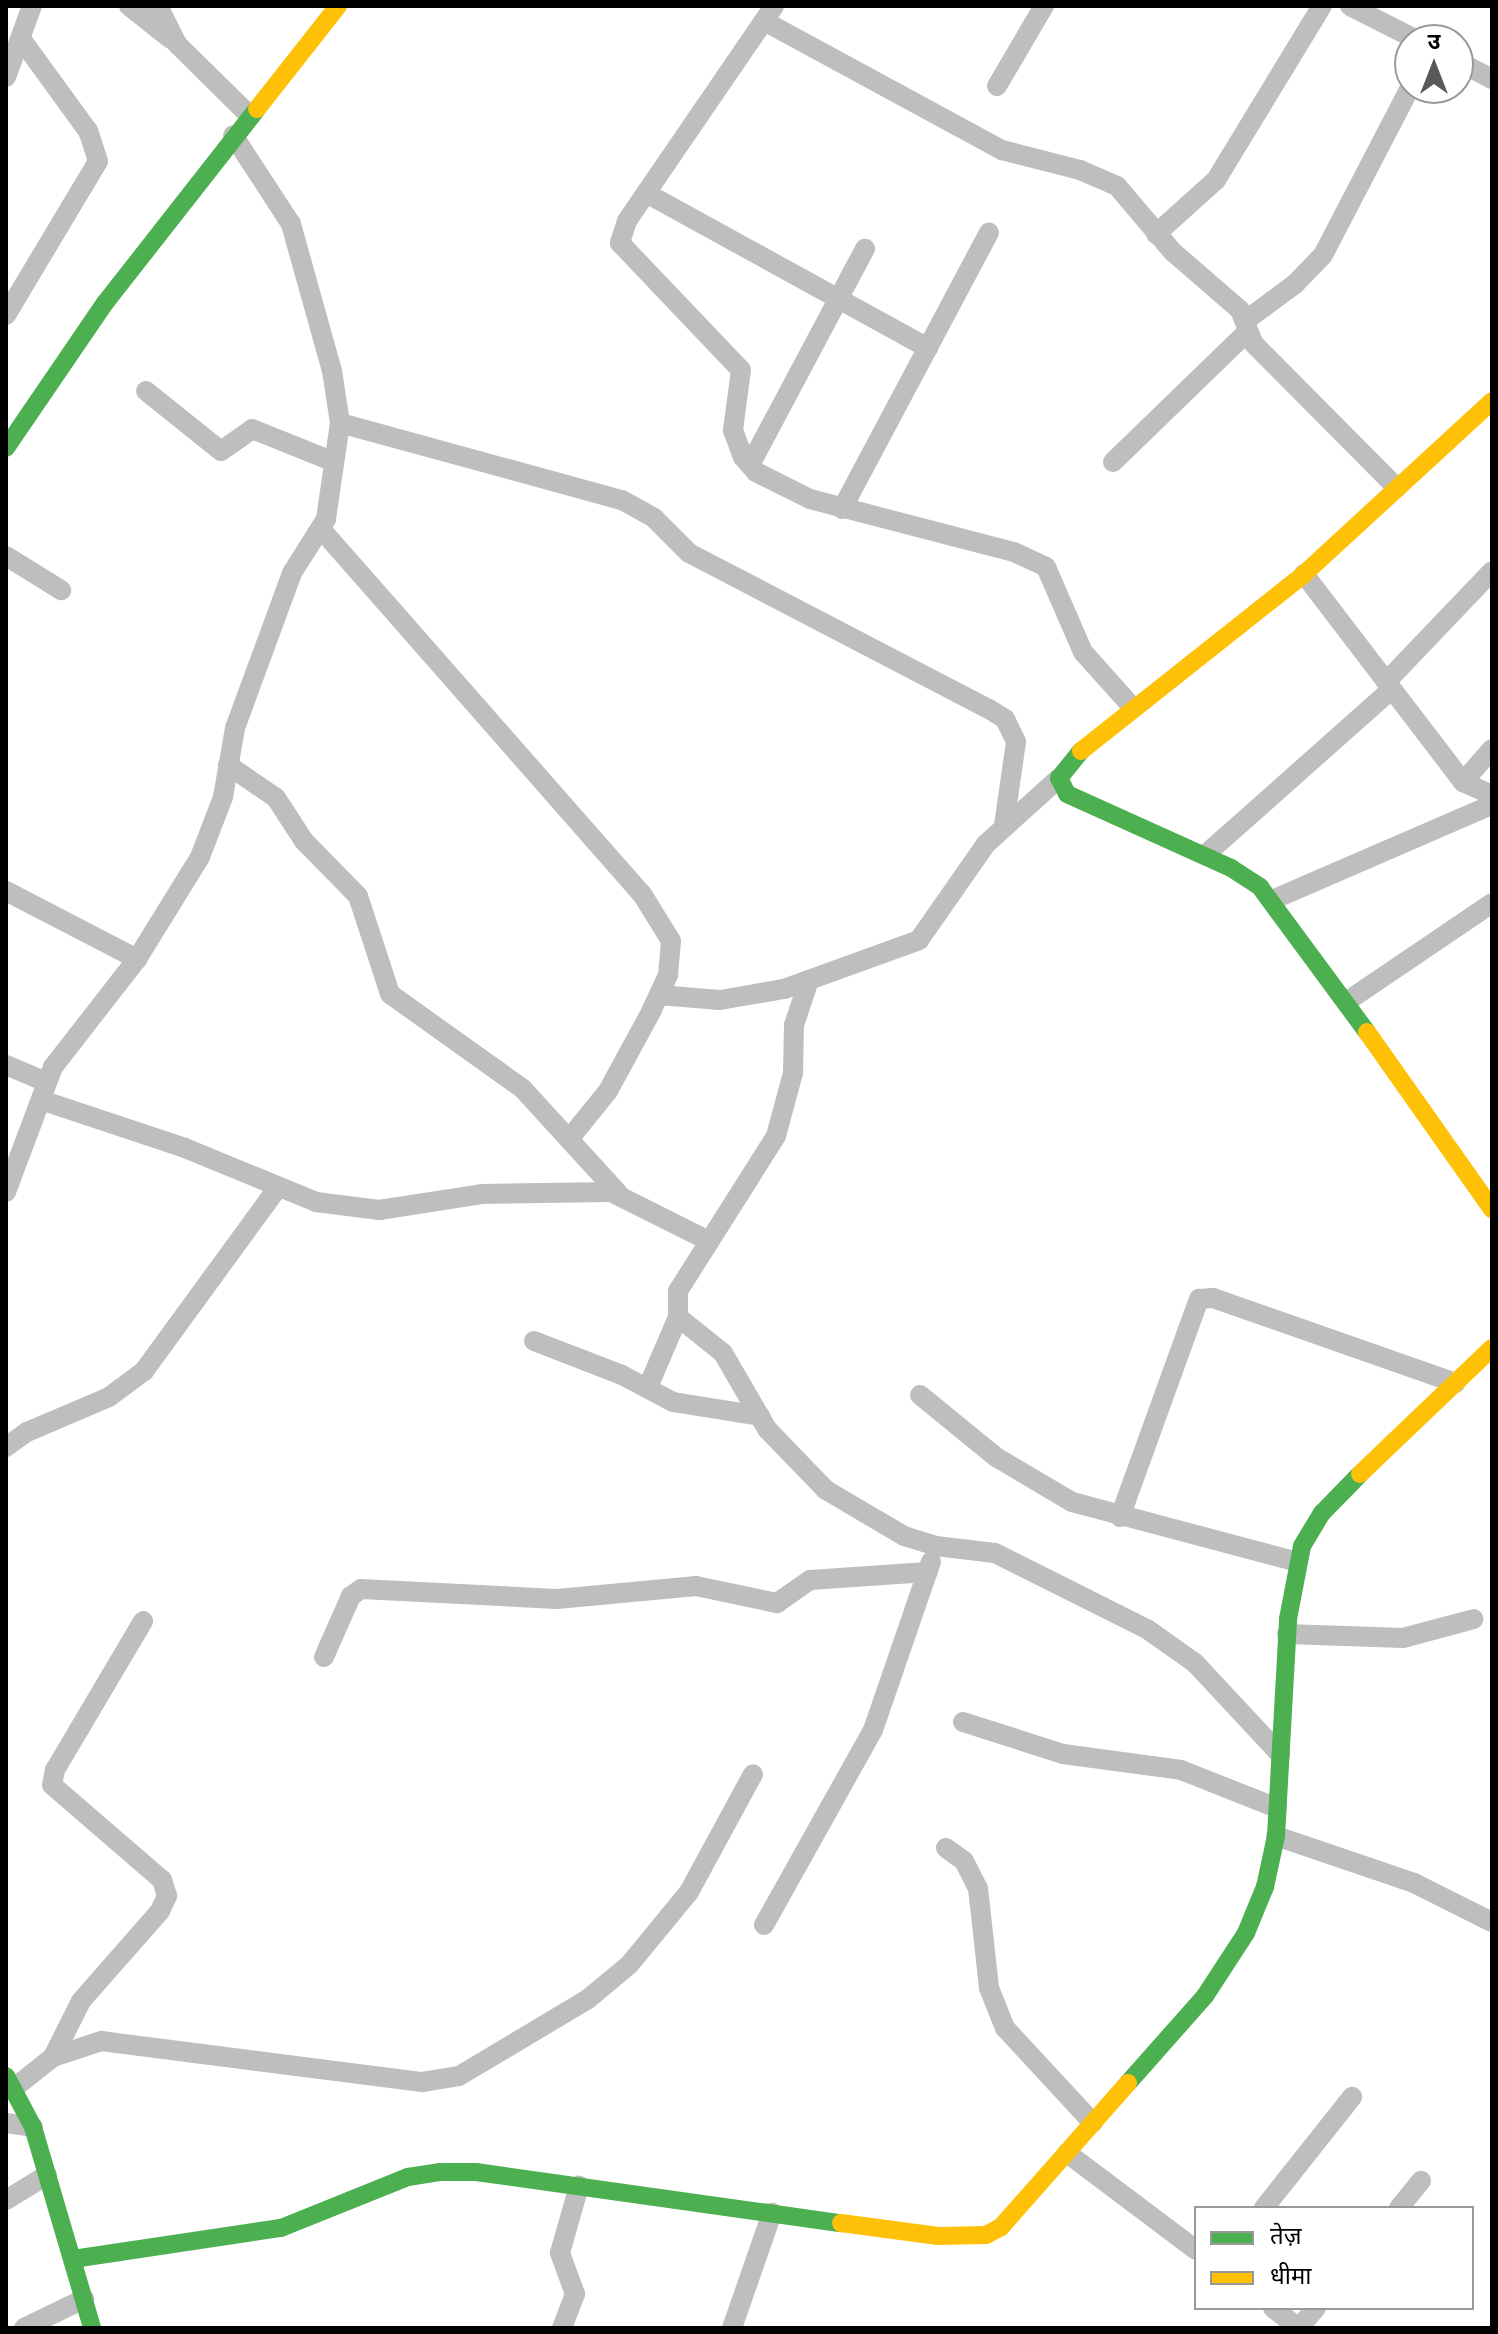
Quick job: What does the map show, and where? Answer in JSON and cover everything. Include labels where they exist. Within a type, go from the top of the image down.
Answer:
[{"type":"street","points":[[6,77],[32,6]]},
{"type":"street","points":[[129,6],[177,44],[250,116]]},
{"type":"street","points":[[158,6],[177,44]]},
{"type":"street","points":[[6,448],[105,303],[233,135],[338,6]]},
{"type":"street","points":[[997,86],[1044,6]]},
{"type":"street","points":[[1156,234],[1216,180],[1322,6]]},
{"type":"street","points":[[1350,6],[1394,28]]},
{"type":"street","points":[[1133,708],[1083,652],[1046,567],[1014,552],[842,509],[769,482],[750,465],[733,430],[741,370],[620,243],[620,234],[646,193],[769,14],[1002,150],[1101,177],[1133,202],[1156,234],[1234,304],[1245,327],[1397,488]]},
{"type":"street","points":[[6,315],[98,161],[88,131],[22,40]]},
{"type":"street","points":[[1474,69],[1492,79]]},
{"type":"street","points":[[1113,462],[1245,327],[1323,255],[1402,104]]},
{"type":"street","points":[[6,1192],[44,1091],[137,959],[200,857],[214,825],[235,728],[292,573],[321,529],[340,423],[332,371],[300,245],[275,196],[233,135]]},
{"type":"street","points":[[646,193],[928,348]]},
{"type":"street","points":[[842,509],[989,233]]},
{"type":"street","points":[[750,465],[865,249]]},
{"type":"street","points":[[146,391],[221,451],[252,429],[334,462]]},
{"type":"street","points":[[659,995],[720,1000],[809,980],[919,940],[971,863],[1004,825],[1059,778],[1068,761],[1304,574],[1492,401]]},
{"type":"street","points":[[340,423],[622,500],[654,518],[689,553],[997,714],[1016,742],[1004,825]]},
{"type":"street","points":[[321,529],[642,894],[671,941],[673,958],[659,995],[608,1091],[570,1138]]},
{"type":"street","points":[[6,556],[61,590]]},
{"type":"street","points":[[1205,855],[1389,685],[1492,571]]},
{"type":"street","points":[[1304,574],[1463,782],[1492,795]]},
{"type":"street","points":[[1463,782],[1492,749]]},
{"type":"street","points":[[228,765],[276,798],[304,841],[358,896],[390,994],[522,1088],[618,1193],[707,1240]]},
{"type":"street","points":[[1059,778],[1067,794],[1205,855],[1260,887],[1346,1002],[1492,1209]]},
{"type":"street","points":[[1272,900],[1492,805]]},
{"type":"street","points":[[6,891],[137,959]]},
{"type":"street","points":[[1346,1002],[1492,903]]},
{"type":"street","points":[[648,1387],[678,1317],[678,1291],[707,1240],[776,1136],[793,1073],[794,1025],[809,980]]},
{"type":"street","points":[[6,1065],[44,1091],[185,1148],[276,1190],[316,1202],[379,1210],[482,1194],[618,1193]]},
{"type":"street","points":[[6,1447],[27,1432],[109,1397],[144,1371],[276,1190]]},
{"type":"street","points":[[1120,1517],[1199,1299],[1213,1298],[1456,1383]]},
{"type":"street","points":[[678,1317],[723,1353],[784,1451],[826,1490],[904,1536],[936,1546],[995,1553],[1147,1629],[1195,1663],[1280,1754]]},
{"type":"street","points":[[534,1341],[648,1387],[673,1402],[760,1416]]},
{"type":"street","points":[[73,2259],[271,2230],[419,2175],[476,2172],[938,2236],[986,2235],[1001,2227],[1228,1964],[1265,1887],[1276,1836],[1287,1634],[1297,1562],[1322,1513],[1492,1348]]},
{"type":"street","points":[[920,1395],[1021,1475],[1072,1502],[1297,1562]]},
{"type":"street","points":[[764,1925],[873,1730],[936,1546]]},
{"type":"street","points":[[324,1657],[351,1596],[361,1589],[557,1599],[696,1586],[777,1603],[810,1580],[928,1572]]},
{"type":"street","points":[[1287,1634],[1403,1638],[1474,1619]]},
{"type":"street","points":[[53,2057],[81,2001],[167,1896],[162,1880],[52,1785],[55,1770],[143,1621]]},
{"type":"street","points":[[963,1722],[1063,1754],[1181,1770],[1277,1808]]},
{"type":"street","points":[[92,2328],[33,2127],[10,2082],[53,2057],[86,2043],[117,2042],[422,2082],[459,2076],[588,1999],[629,1965],[689,1892],[753,1774]]},
{"type":"street","points":[[1276,1836],[1414,1883],[1492,1922]]},
{"type":"street","points":[[946,1848],[964,1861],[978,1888],[989,1988],[1005,2028],[1093,2123]]},
{"type":"street","points":[[1266,2206],[1352,2097]]},
{"type":"street","points":[[6,2123],[33,2127]]},
{"type":"street","points":[[1067,2153],[1194,2248]]},
{"type":"street","points":[[6,2200],[47,2175]]},
{"type":"street","points":[[1401,2206],[1421,2181]]},
{"type":"street","points":[[562,2328],[575,2294],[560,2253],[579,2186]]},
{"type":"street","points":[[732,2328],[772,2213]]},
{"type":"street","points":[[24,2328],[84,2299]]},
{"type":"street","points":[[1276,2310],[1299,2328],[1314,2310]]},
{"type":"traffic: fast","points":[[6,448],[105,303],[257,109]]},
{"type":"traffic: fast","points":[[1081,751],[1059,778],[1067,794],[1231,868],[1260,887],[1367,1032]]},
{"type":"traffic: fast","points":[[1128,2083],[1205,1996],[1246,1933],[1265,1887],[1276,1836],[1288,1619],[1302,1546],[1322,1513],[1360,1474]]},
{"type":"traffic: fast","points":[[6,2076],[33,2127],[92,2328]]},
{"type":"traffic: fast","points":[[73,2259],[281,2228],[408,2177],[441,2172],[476,2172],[841,2223]]},
{"type":"traffic: slow","points":[[257,109],[338,6]]},
{"type":"traffic: slow","points":[[1081,751],[1304,574],[1492,401]]},
{"type":"traffic: slow","points":[[1367,1032],[1492,1209]]},
{"type":"traffic: slow","points":[[1360,1474],[1492,1348]]},
{"type":"traffic: slow","points":[[841,2223],[938,2236],[986,2235],[1001,2227],[1128,2083]]}]
